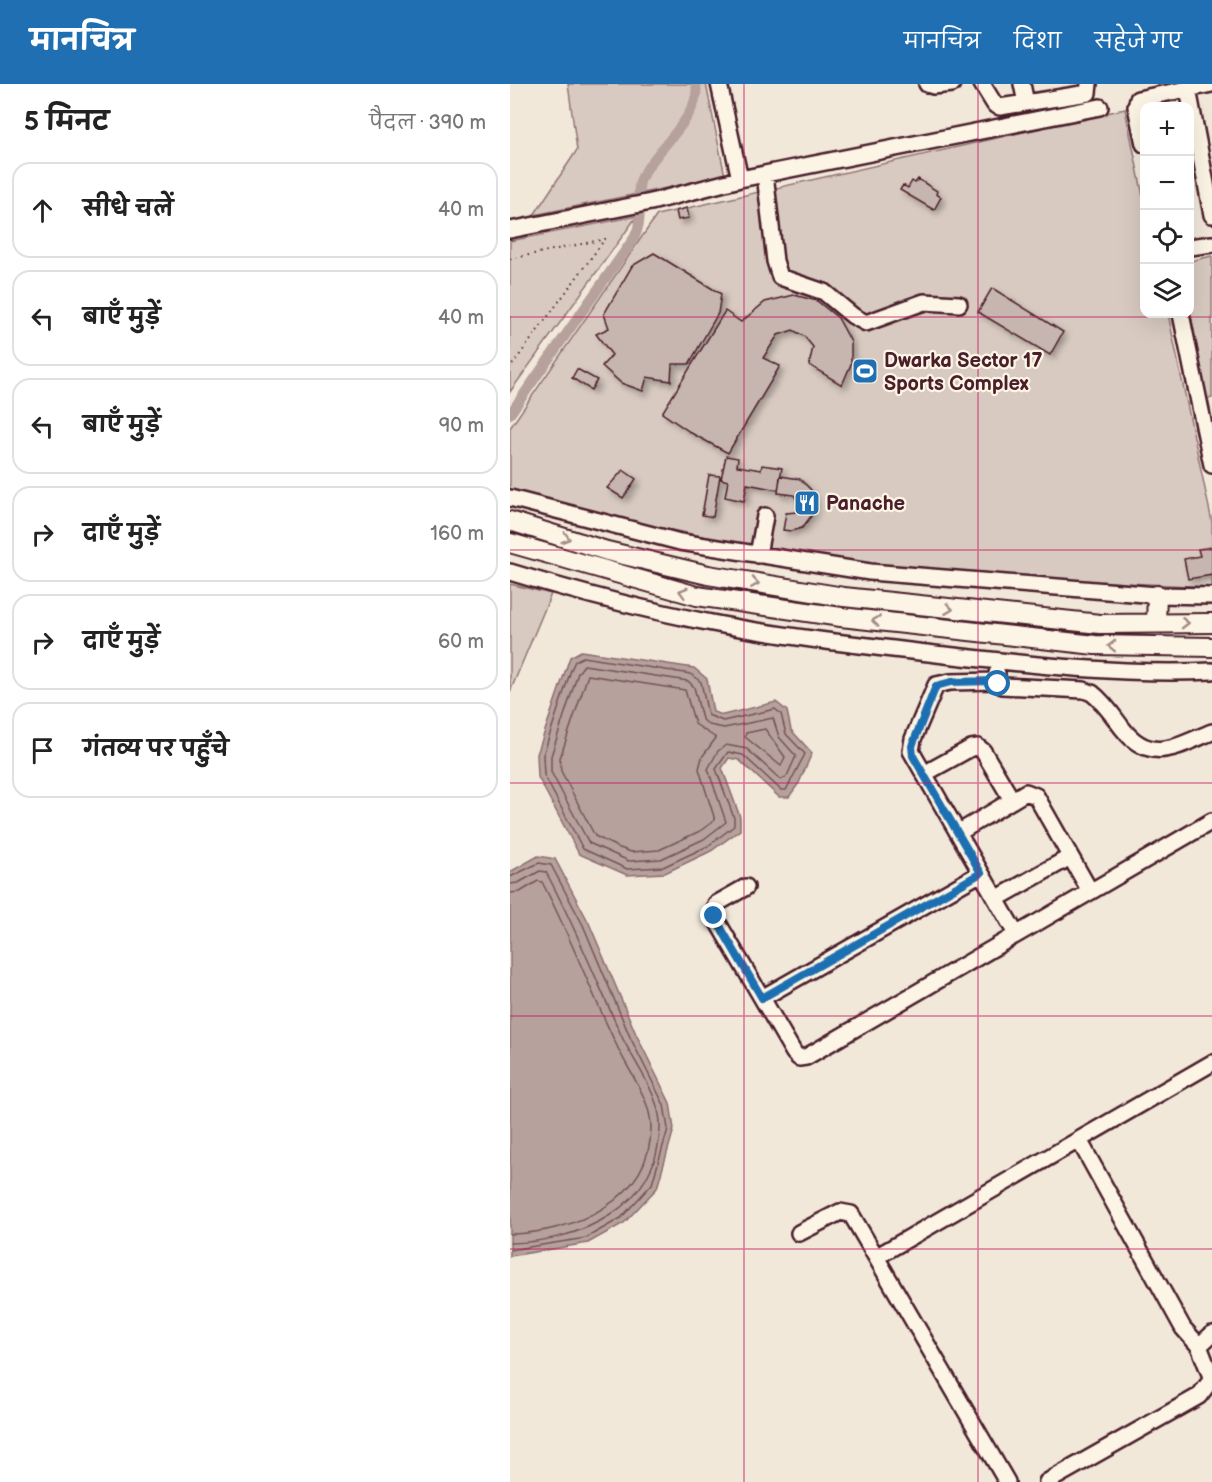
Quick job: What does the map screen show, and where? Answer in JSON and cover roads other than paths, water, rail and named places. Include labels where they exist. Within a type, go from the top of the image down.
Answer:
[{"type":"main road","points":[[510,521],[607,551],[708,575],[844,597],[1100,624],[1212,623]]},
{"type":"main road","points":[[510,543],[697,596],[841,616],[1095,645],[1212,647]]},
{"type":"main road","points":[[1156,623],[1157,595]]},
{"type":"street","points":[[719,84],[740,179]]},
{"type":"street","points":[[927,84],[933,86],[952,84]]},
{"type":"street","points":[[982,84],[998,107],[1088,93],[1089,84]]},
{"type":"street","points":[[1022,84],[1026,103]]},
{"type":"street","points":[[1140,119],[1137,100],[1212,84]]},
{"type":"street","points":[[1188,89],[1212,215]]},
{"type":"street","points":[[510,230],[651,202],[740,179],[1100,107]]},
{"type":"street","points":[[765,174],[776,269],[783,279],[824,292],[862,322],[869,323],[924,302],[958,304]]},
{"type":"street","points":[[1194,246],[1212,244]]},
{"type":"street","points":[[1182,318],[1207,407],[1212,465]]},
{"type":"street","points":[[510,498],[680,542],[870,572],[1157,595],[1212,596]]},
{"type":"street","points":[[758,555],[765,516]]},
{"type":"street","points":[[510,572],[578,592],[712,623],[998,661],[1174,673],[1212,671]]},
{"type":"street","points":[[997,681],[998,661]]},
{"type":"street","points":[[1016,934],[913,756],[912,746],[933,689],[951,682],[997,681],[1002,686],[1089,692],[1103,703],[1133,741],[1154,749],[1173,748],[1212,732]]},
{"type":"street","points":[[924,774],[971,748],[978,747],[983,751],[1012,800]]},
{"type":"street","points":[[958,833],[1026,792],[1036,796],[1090,891]]},
{"type":"street","points":[[746,887],[716,904],[714,916],[794,1053],[799,1058],[806,1058],[1212,821]]},
{"type":"street","points":[[996,899],[1070,857]]},
{"type":"street","points":[[762,998],[981,873]]},
{"type":"street","points":[[876,1257],[1212,1063]]},
{"type":"street","points":[[1047,1482],[1198,1396],[1212,1379],[1199,1346],[1183,1328],[1080,1140]]},
{"type":"street","points":[[799,1233],[846,1211],[854,1219],[1007,1482]]},
{"type":"street","points":[[1199,1346],[1212,1334]]},
{"type":"water","points":[[581,651],[694,668],[707,679],[713,712],[723,715],[776,702],[787,711],[791,730],[812,753],[799,783],[789,797],[779,797],[739,760],[729,758],[722,768],[740,817],[740,830],[711,851],[665,873],[627,875],[579,854],[538,777],[537,754],[570,657]]},
{"type":"water","points":[[538,856],[555,859],[589,923],[636,1034],[670,1103],[674,1129],[657,1188],[624,1223],[588,1243],[510,1256],[510,872]]},
{"type":"waterway","points":[[510,414],[634,238],[640,214],[639,185],[641,179],[692,108],[696,96],[696,84]]},
{"type":"place","name":"Dwarka Sector 17 Sports Complex","points":[[865,371]]},
{"type":"place","name":"Panache","points":[[807,503]]}]
